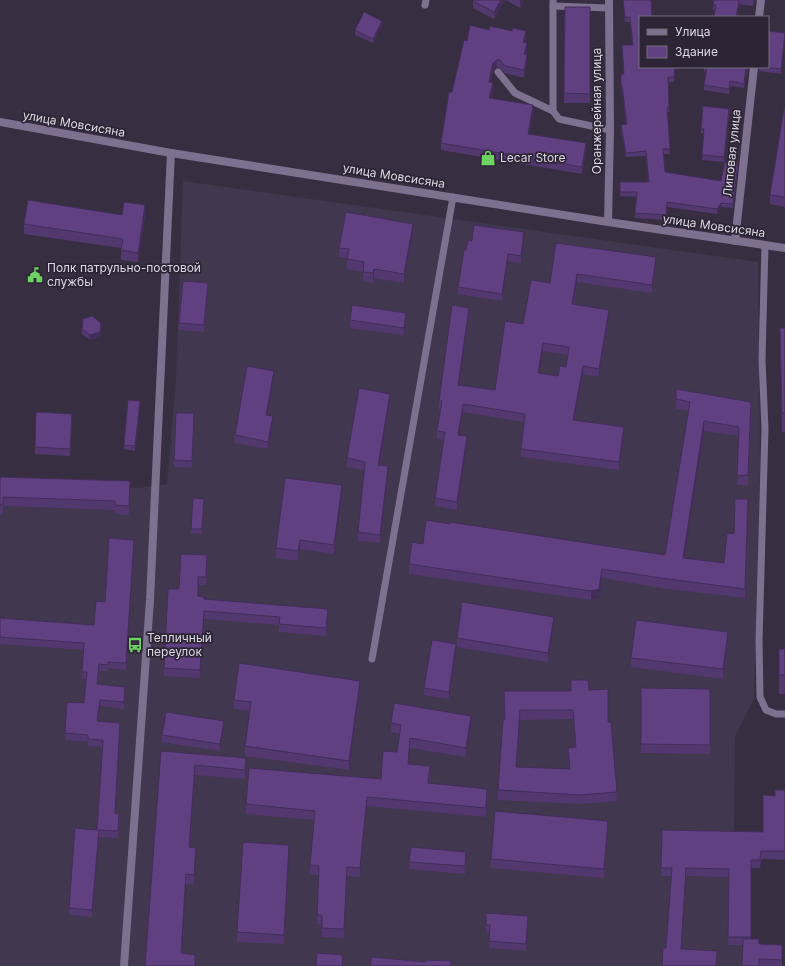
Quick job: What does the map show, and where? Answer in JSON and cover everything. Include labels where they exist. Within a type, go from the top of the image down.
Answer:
[{"type":"street","points":[[759,16],[760,0]]},
{"type":"street","name":"Оранжерейная улица","points":[[608,222],[610,130],[609,4]]},
{"type":"street","name":"Липовая улица","points":[[735,241],[754,68]]},
{"type":"street","name":"улица Мовсисяна","points":[[0,122],[171,153],[608,222],[785,248]]},
{"type":"street","points":[[124,966],[150,600],[171,153]]},
{"type":"lane","points":[[553,111],[553,3],[609,4]]},
{"type":"lane","points":[[498,72],[515,93],[553,111],[559,119],[610,130]]},
{"type":"lane","points":[[372,659],[453,197]]},
{"type":"lane","points":[[765,245],[762,359],[765,429],[759,641],[760,697],[766,710],[776,714],[785,714]]},
{"type":"shaded area","points":[[183,181],[758,262],[760,469],[754,699],[735,737],[734,835],[751,840],[751,945],[742,966],[0,966],[0,485],[138,488],[167,484],[176,380]]},
{"type":"building","points":[[501,0],[494,12],[473,1]]},
{"type":"building","points":[[623,0],[651,0],[652,16],[639,16],[639,68],[675,68],[674,77],[668,77],[669,107],[667,107],[670,149],[663,149],[665,172],[721,181],[725,162],[738,162],[733,204],[721,203],[717,209],[667,202],[666,215],[635,213],[637,192],[620,192],[620,182],[649,182],[646,151],[626,153],[621,125],[627,124],[621,85],[621,74],[624,74],[622,45],[633,45],[630,17],[625,17]]},
{"type":"building","points":[[714,0],[739,0],[736,16],[714,16],[716,5],[713,5]]},
{"type":"building","points":[[565,7],[590,7],[590,94],[564,93]]},
{"type":"building","points":[[364,12],[382,21],[373,39],[355,30]]},
{"type":"building","points":[[470,25],[489,30],[490,26],[512,31],[513,28],[526,31],[523,42],[527,43],[524,54],[527,55],[524,70],[505,66],[500,60],[493,63],[489,82],[493,83],[489,98],[533,105],[528,134],[586,143],[582,167],[441,143],[449,92],[452,92],[464,40],[467,41]]},
{"type":"building","points":[[769,31],[785,33],[781,69],[769,68]]},
{"type":"building","points":[[707,68],[746,68],[744,84],[730,81],[729,89],[704,85]]},
{"type":"building","points":[[703,106],[729,109],[724,157],[702,155],[704,129],[701,129]]},
{"type":"building","points":[[785,109],[785,197],[770,195]]},
{"type":"building","points":[[28,200],[122,215],[124,202],[145,205],[138,253],[121,250],[123,239],[24,224]]},
{"type":"building","points":[[346,212],[413,224],[404,274],[374,269],[373,273],[363,272],[364,262],[347,259],[349,249],[339,248]]},
{"type":"building","points":[[474,225],[524,232],[521,256],[508,254],[502,294],[458,287],[464,250],[466,250],[468,240],[472,241]]},
{"type":"building","points":[[556,243],[656,257],[652,285],[577,274],[572,304],[609,310],[599,369],[583,366],[573,420],[624,427],[619,462],[521,449],[525,414],[463,404],[458,435],[467,436],[457,502],[435,498],[445,432],[437,431],[442,401],[439,401],[452,305],[469,308],[458,385],[495,390],[505,321],[523,324],[531,280],[550,283]],"holes":[[[543,343],[569,347],[566,367],[560,366],[558,376],[538,373]]]},
{"type":"building","points":[[183,281],[208,283],[204,325],[179,323]]},
{"type":"building","points":[[352,305],[406,313],[404,328],[350,320]]},
{"type":"building","points":[[92,316],[101,323],[100,332],[90,335],[82,329],[83,319]]},
{"type":"building","points":[[780,328],[785,328],[785,413],[782,413]]},
{"type":"building","points":[[247,366],[274,371],[266,415],[273,416],[268,442],[235,435]]},
{"type":"building","points":[[359,388],[390,394],[378,465],[388,466],[380,535],[358,532],[365,462],[347,458]]},
{"type":"building","points":[[676,389],[751,402],[748,475],[737,476],[739,427],[704,421],[683,558],[724,563],[727,533],[734,534],[735,499],[748,499],[745,589],[602,569],[599,589],[591,591],[409,564],[412,542],[423,544],[426,520],[450,524],[450,522],[665,555],[690,402],[676,399]]},
{"type":"building","points":[[128,400],[140,401],[135,446],[124,445]]},
{"type":"building","points":[[36,412],[72,414],[70,449],[35,447]]},
{"type":"building","points":[[176,413],[194,413],[192,461],[174,460]]},
{"type":"building","points":[[0,477],[130,481],[129,506],[115,505],[115,501],[3,497],[3,505],[0,505]]},
{"type":"building","points":[[285,478],[342,485],[334,545],[300,540],[298,551],[276,548]]},
{"type":"building","points":[[193,498],[204,499],[202,529],[191,529]]},
{"type":"building","points":[[109,538],[134,540],[126,663],[108,662],[108,665],[99,664],[97,684],[125,687],[124,702],[100,700],[97,721],[120,723],[115,813],[119,814],[118,831],[99,830],[92,910],[69,908],[75,828],[97,830],[103,740],[88,739],[88,735],[65,733],[67,702],[84,703],[87,672],[82,672],[84,643],[0,637],[0,618],[94,625],[96,601],[105,602]]},
{"type":"building","points":[[181,554],[207,555],[206,577],[198,577],[198,596],[204,597],[204,599],[328,609],[326,628],[279,624],[280,617],[204,611],[200,670],[164,668],[168,589],[179,589]]},
{"type":"building","points":[[462,602],[554,617],[548,653],[457,638]]},
{"type":"building","points":[[636,620],[728,632],[723,669],[631,658]]},
{"type":"building","points":[[432,640],[456,644],[449,692],[424,688]]},
{"type":"building","points":[[779,649],[785,649],[785,675],[779,675]]},
{"type":"building","points":[[239,663],[360,681],[349,761],[245,746],[251,702],[234,700]]},
{"type":"building","points":[[571,680],[588,680],[589,690],[608,689],[608,722],[611,722],[617,792],[580,795],[498,790],[503,720],[505,720],[504,691],[571,691]],"holes":[[[520,710],[573,710],[576,747],[568,748],[570,769],[516,767]]]},
{"type":"building","points":[[641,688],[710,689],[710,745],[641,744]]},
{"type":"building","points":[[394,703],[471,716],[466,748],[410,738],[408,764],[430,766],[428,783],[487,789],[486,808],[367,797],[360,868],[347,867],[344,929],[322,928],[322,915],[317,915],[319,866],[310,865],[315,811],[246,804],[249,768],[381,779],[383,751],[397,752],[401,725],[391,723]]},
{"type":"building","points":[[166,712],[224,721],[220,744],[162,735]]},
{"type":"building","points":[[161,751],[246,758],[245,770],[195,765],[189,847],[196,848],[194,875],[186,874],[181,953],[195,955],[195,966],[145,966]]},
{"type":"building","points":[[775,790],[785,790],[785,851],[761,851],[760,860],[751,860],[751,937],[728,937],[729,869],[686,868],[681,949],[717,951],[716,966],[662,966],[663,948],[666,948],[672,868],[661,868],[662,830],[763,832],[763,795],[775,796]]},
{"type":"building","points":[[495,811],[608,821],[604,869],[491,859]]},
{"type":"building","points":[[243,842],[289,845],[284,935],[237,932]]},
{"type":"building","points":[[411,847],[466,852],[465,866],[409,862]]},
{"type":"building","points":[[486,913],[528,916],[526,944],[489,941],[490,925],[486,925]]},
{"type":"building","points":[[743,939],[759,939],[759,944],[782,945],[782,960],[759,959],[759,966],[742,966]]},
{"type":"building","points":[[317,953],[343,955],[342,966],[316,966]]},
{"type":"building","points":[[371,957],[426,962],[426,960],[451,961],[451,966],[371,966]]},
{"type":"place","name":"Lecar Store","points":[[488,158]]},
{"type":"place","name":"Полк патрульно-постовой службы","points":[[35,275]]},
{"type":"place","name":"Тепличный переулок","points":[[135,645]]}]
